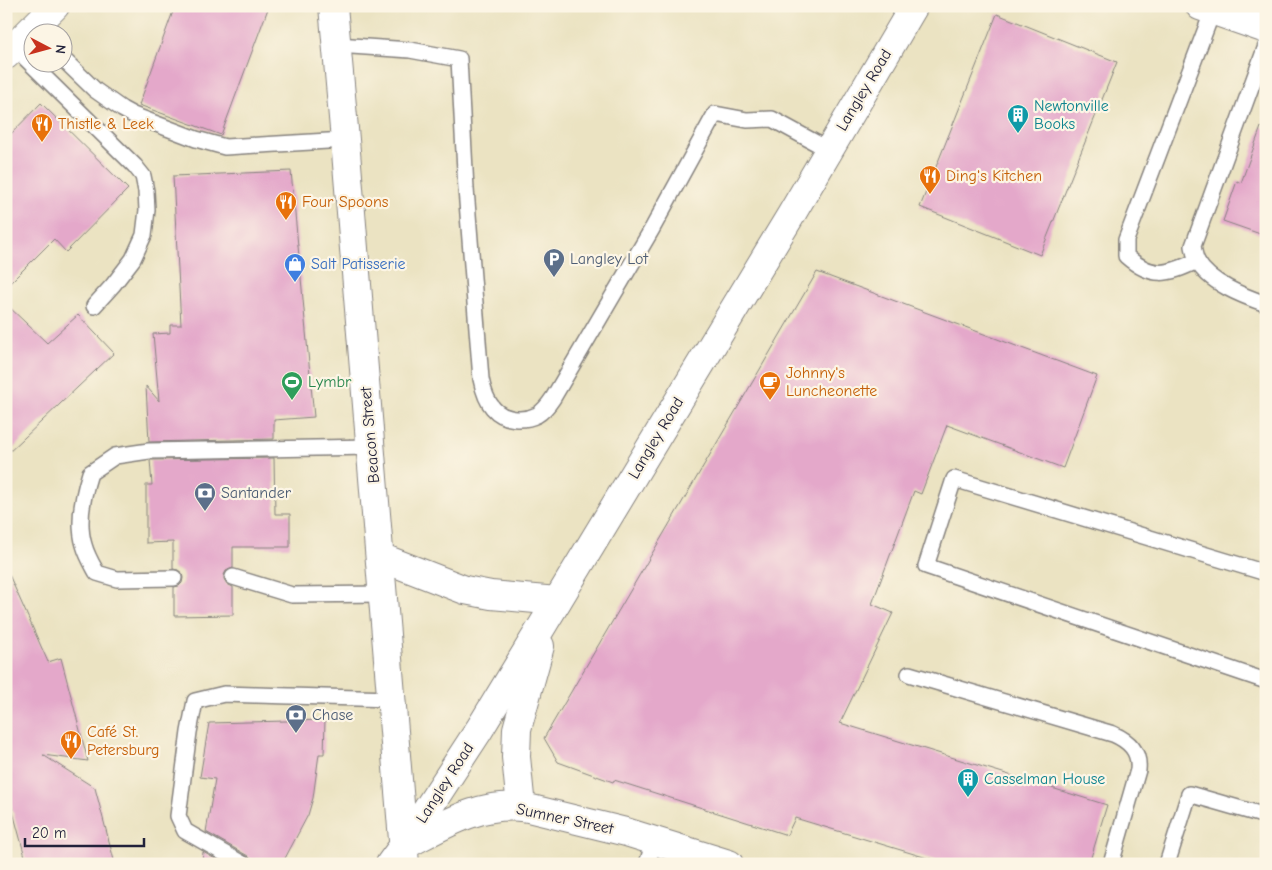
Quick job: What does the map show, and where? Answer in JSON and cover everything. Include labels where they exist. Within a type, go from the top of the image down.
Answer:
[{"type":"street","points":[[40,22],[56,6]]},
{"type":"street","name":"Beacon Street","points":[[333,6],[392,699],[400,858]]},
{"type":"street","name":"Langley Road","points":[[400,858],[791,215],[914,6]]},
{"type":"street","points":[[1207,8],[1266,29]]},
{"type":"street","points":[[380,557],[465,590],[553,607],[517,729],[516,758],[521,807]]},
{"type":"street","name":"Sumner Street","points":[[400,858],[457,818],[472,812],[498,807],[521,807],[626,832],[651,852],[729,864]]},
{"type":"lane","points":[[1196,261],[1177,270],[1155,273],[1136,265],[1126,256],[1126,240],[1207,8]]},
{"type":"lane","points":[[336,45],[410,50],[459,59],[466,188],[481,379],[485,394],[492,407],[511,419],[536,415],[553,398],[652,229],[716,114],[747,120],[772,119],[829,150]]},
{"type":"lane","points":[[1266,46],[1193,246],[1196,261],[1211,278],[1241,295],[1266,304]]},
{"type":"lane","points":[[72,68],[95,90],[132,115],[225,148],[345,140]]},
{"type":"lane","points":[[50,72],[135,166],[143,176],[146,190],[147,210],[144,235],[133,259],[94,306]]},
{"type":"lane","points":[[174,578],[117,580],[97,573],[88,558],[83,543],[81,519],[83,495],[90,472],[114,456],[149,451],[371,447]]},
{"type":"lane","points":[[1266,573],[954,479],[926,566],[1266,681]]},
{"type":"lane","points":[[233,577],[292,595],[383,594]]},
{"type":"lane","points":[[908,674],[1113,734],[1131,745],[1138,756],[1138,770],[1111,864]]},
{"type":"lane","points":[[243,864],[185,831],[178,816],[195,701],[224,694],[392,699]]},
{"type":"lane","points":[[1167,864],[1189,794],[1266,816]]},
{"type":"green space","points":[[1241,6],[1266,6],[1266,15]]},
{"type":"building","points":[[175,6],[269,6],[221,135],[139,105]]},
{"type":"building","name":"Newtonville Books","points":[[997,14],[1117,62],[1040,255],[920,207]]},
{"type":"building","points":[[41,103],[128,189],[66,252],[54,239],[6,287],[6,139]]},
{"type":"building","points":[[1261,127],[1266,128],[1266,236],[1223,221],[1237,181],[1241,183]]},
{"type":"building","points":[[291,171],[314,417],[274,420],[274,439],[149,442],[146,386],[159,401],[153,334],[170,333],[170,325],[181,325],[173,176]]},
{"type":"building","points":[[817,272],[1097,376],[1063,468],[947,425],[921,494],[914,491],[872,604],[893,613],[840,723],[1107,805],[1089,864],[947,864],[795,818],[787,835],[614,780],[613,782],[558,762],[544,738]]},
{"type":"building","points":[[6,304],[47,343],[78,315],[114,353],[6,455]]},
{"type":"building","points":[[274,458],[275,514],[290,514],[290,547],[233,547],[233,568],[226,571],[224,579],[227,584],[233,587],[233,615],[174,616],[174,587],[182,583],[183,578],[182,573],[173,569],[173,542],[146,543],[146,485],[152,485],[150,460]]},
{"type":"building","points":[[6,568],[48,662],[61,658],[88,761],[43,755],[95,788],[115,864],[27,864],[6,786]]},
{"type":"building","points":[[325,720],[324,754],[319,754],[313,798],[308,815],[282,864],[252,864],[248,856],[206,832],[215,779],[200,777],[209,723]]},
{"type":"building","points":[[203,852],[224,864],[202,864]]},
{"type":"place","name":"Newtonville Books","points":[[1018,134]]},
{"type":"place","name":"Thistle & Leek","points":[[42,143]]},
{"type":"place","name":"Ding's Kitchen","points":[[930,195]]},
{"type":"place","name":"Four Spoons","points":[[286,221]]},
{"type":"place","name":"Langley Lot","points":[[554,278]]},
{"type":"place","name":"Salt Patisserie","points":[[295,283]]},
{"type":"place","name":"Lymbr","points":[[292,401]]},
{"type":"place","name":"Johnny's Luncheonette","points":[[770,401]]},
{"type":"place","name":"Santander","points":[[205,512]]},
{"type":"place","name":"Chase","points":[[296,734]]},
{"type":"place","name":"Café St. Petersburg","points":[[71,760]]},
{"type":"place","name":"Casselman House","points":[[968,798]]}]
